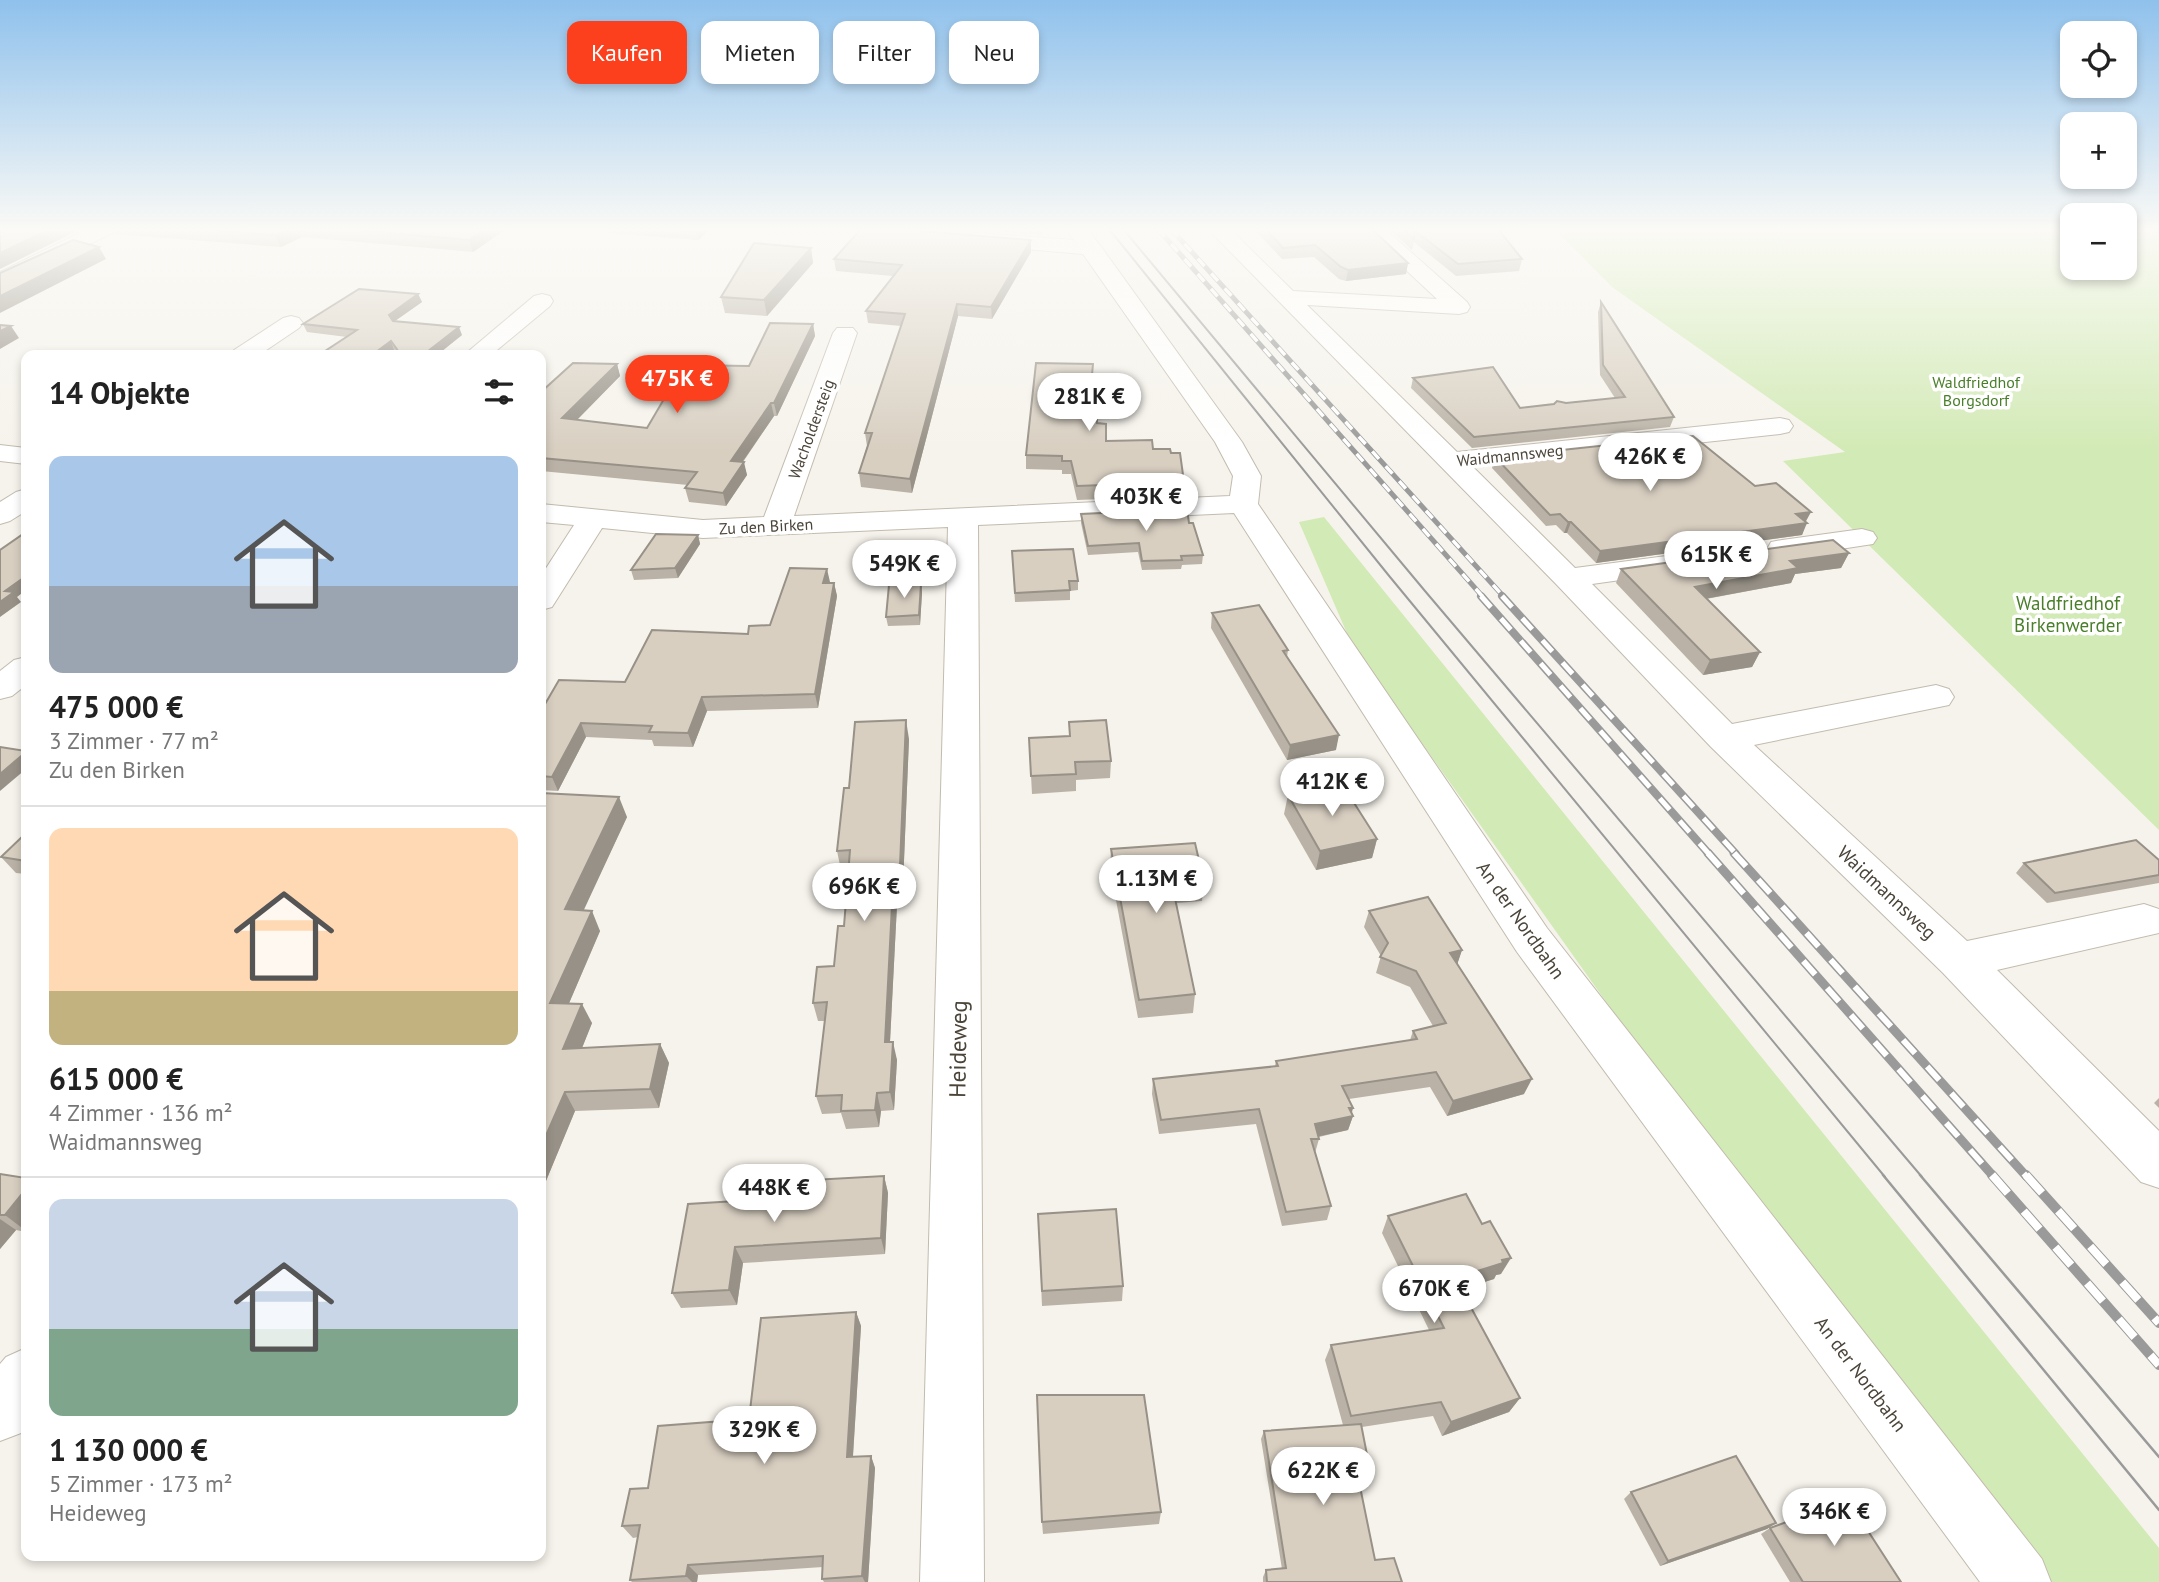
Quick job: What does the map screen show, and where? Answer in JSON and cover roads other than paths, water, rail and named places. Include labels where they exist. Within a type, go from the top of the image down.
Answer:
[{"type":"street","points":[[482,350],[540,303]]},
{"type":"street","points":[[1129,303],[1228,442],[1247,476],[1243,504]]},
{"type":"street","name":"Waidmannsweg","points":[[1292,303],[1724,738],[1959,960],[2159,1165]]},
{"type":"street","points":[[1387,303],[1460,307],[1455,303]]},
{"type":"street","points":[[250,350],[291,323]]},
{"type":"street","name":"Wacholdersteig","points":[[776,526],[845,333]]},
{"type":"street","name":"Waidmannsweg","points":[[1449,461],[1780,426]]},
{"type":"street","points":[[0,453],[21,455]]},
{"type":"street","points":[[0,515],[21,501]]},
{"type":"street","name":"Zu den Birken","points":[[546,514],[703,529],[1243,504]]},
{"type":"street","name":"An der Nordbahn","points":[[1243,504],[1532,940],[2019,1582]]},
{"type":"street","name":"Heideweg","points":[[952,1582],[963,516]]},
{"type":"street","points":[[546,592],[593,519]]},
{"type":"street","points":[[1755,553],[1862,538]]},
{"type":"street","points":[[1568,578],[1702,560]]},
{"type":"street","points":[[0,688],[21,672]]},
{"type":"street","points":[[1724,738],[1936,697]]},
{"type":"street","points":[[1959,960],[2144,921]]},
{"type":"street","points":[[0,1412],[21,1384]]},
{"type":"tram line","points":[[1169,303],[1390,577],[1885,1177]]},
{"type":"tram line","points":[[1185,303],[1922,1177]]},
{"type":"tram line","points":[[1883,1175],[2159,1510]]},
{"type":"tram line","points":[[1920,1175],[2159,1457]]},
{"type":"railway","points":[[1223,303],[1483,597]]},
{"type":"railway","points":[[1238,303],[1504,597]]},
{"type":"railway","points":[[1481,596],[1709,854]]},
{"type":"railway","points":[[1502,596],[1736,854]]},
{"type":"railway","points":[[1708,853],[1994,1177]]},
{"type":"railway","points":[[1734,853],[2027,1177]]},
{"type":"railway","points":[[1992,1175],[2159,1365]]},
{"type":"railway","points":[[2026,1175],[2159,1323]]},
{"type":"park label","name":"Waldfriedhof Borgsdorf","points":[[1976,391]]},
{"type":"park label","name":"Waldfriedhof Birkenwerder","points":[[2068,614]]}]
